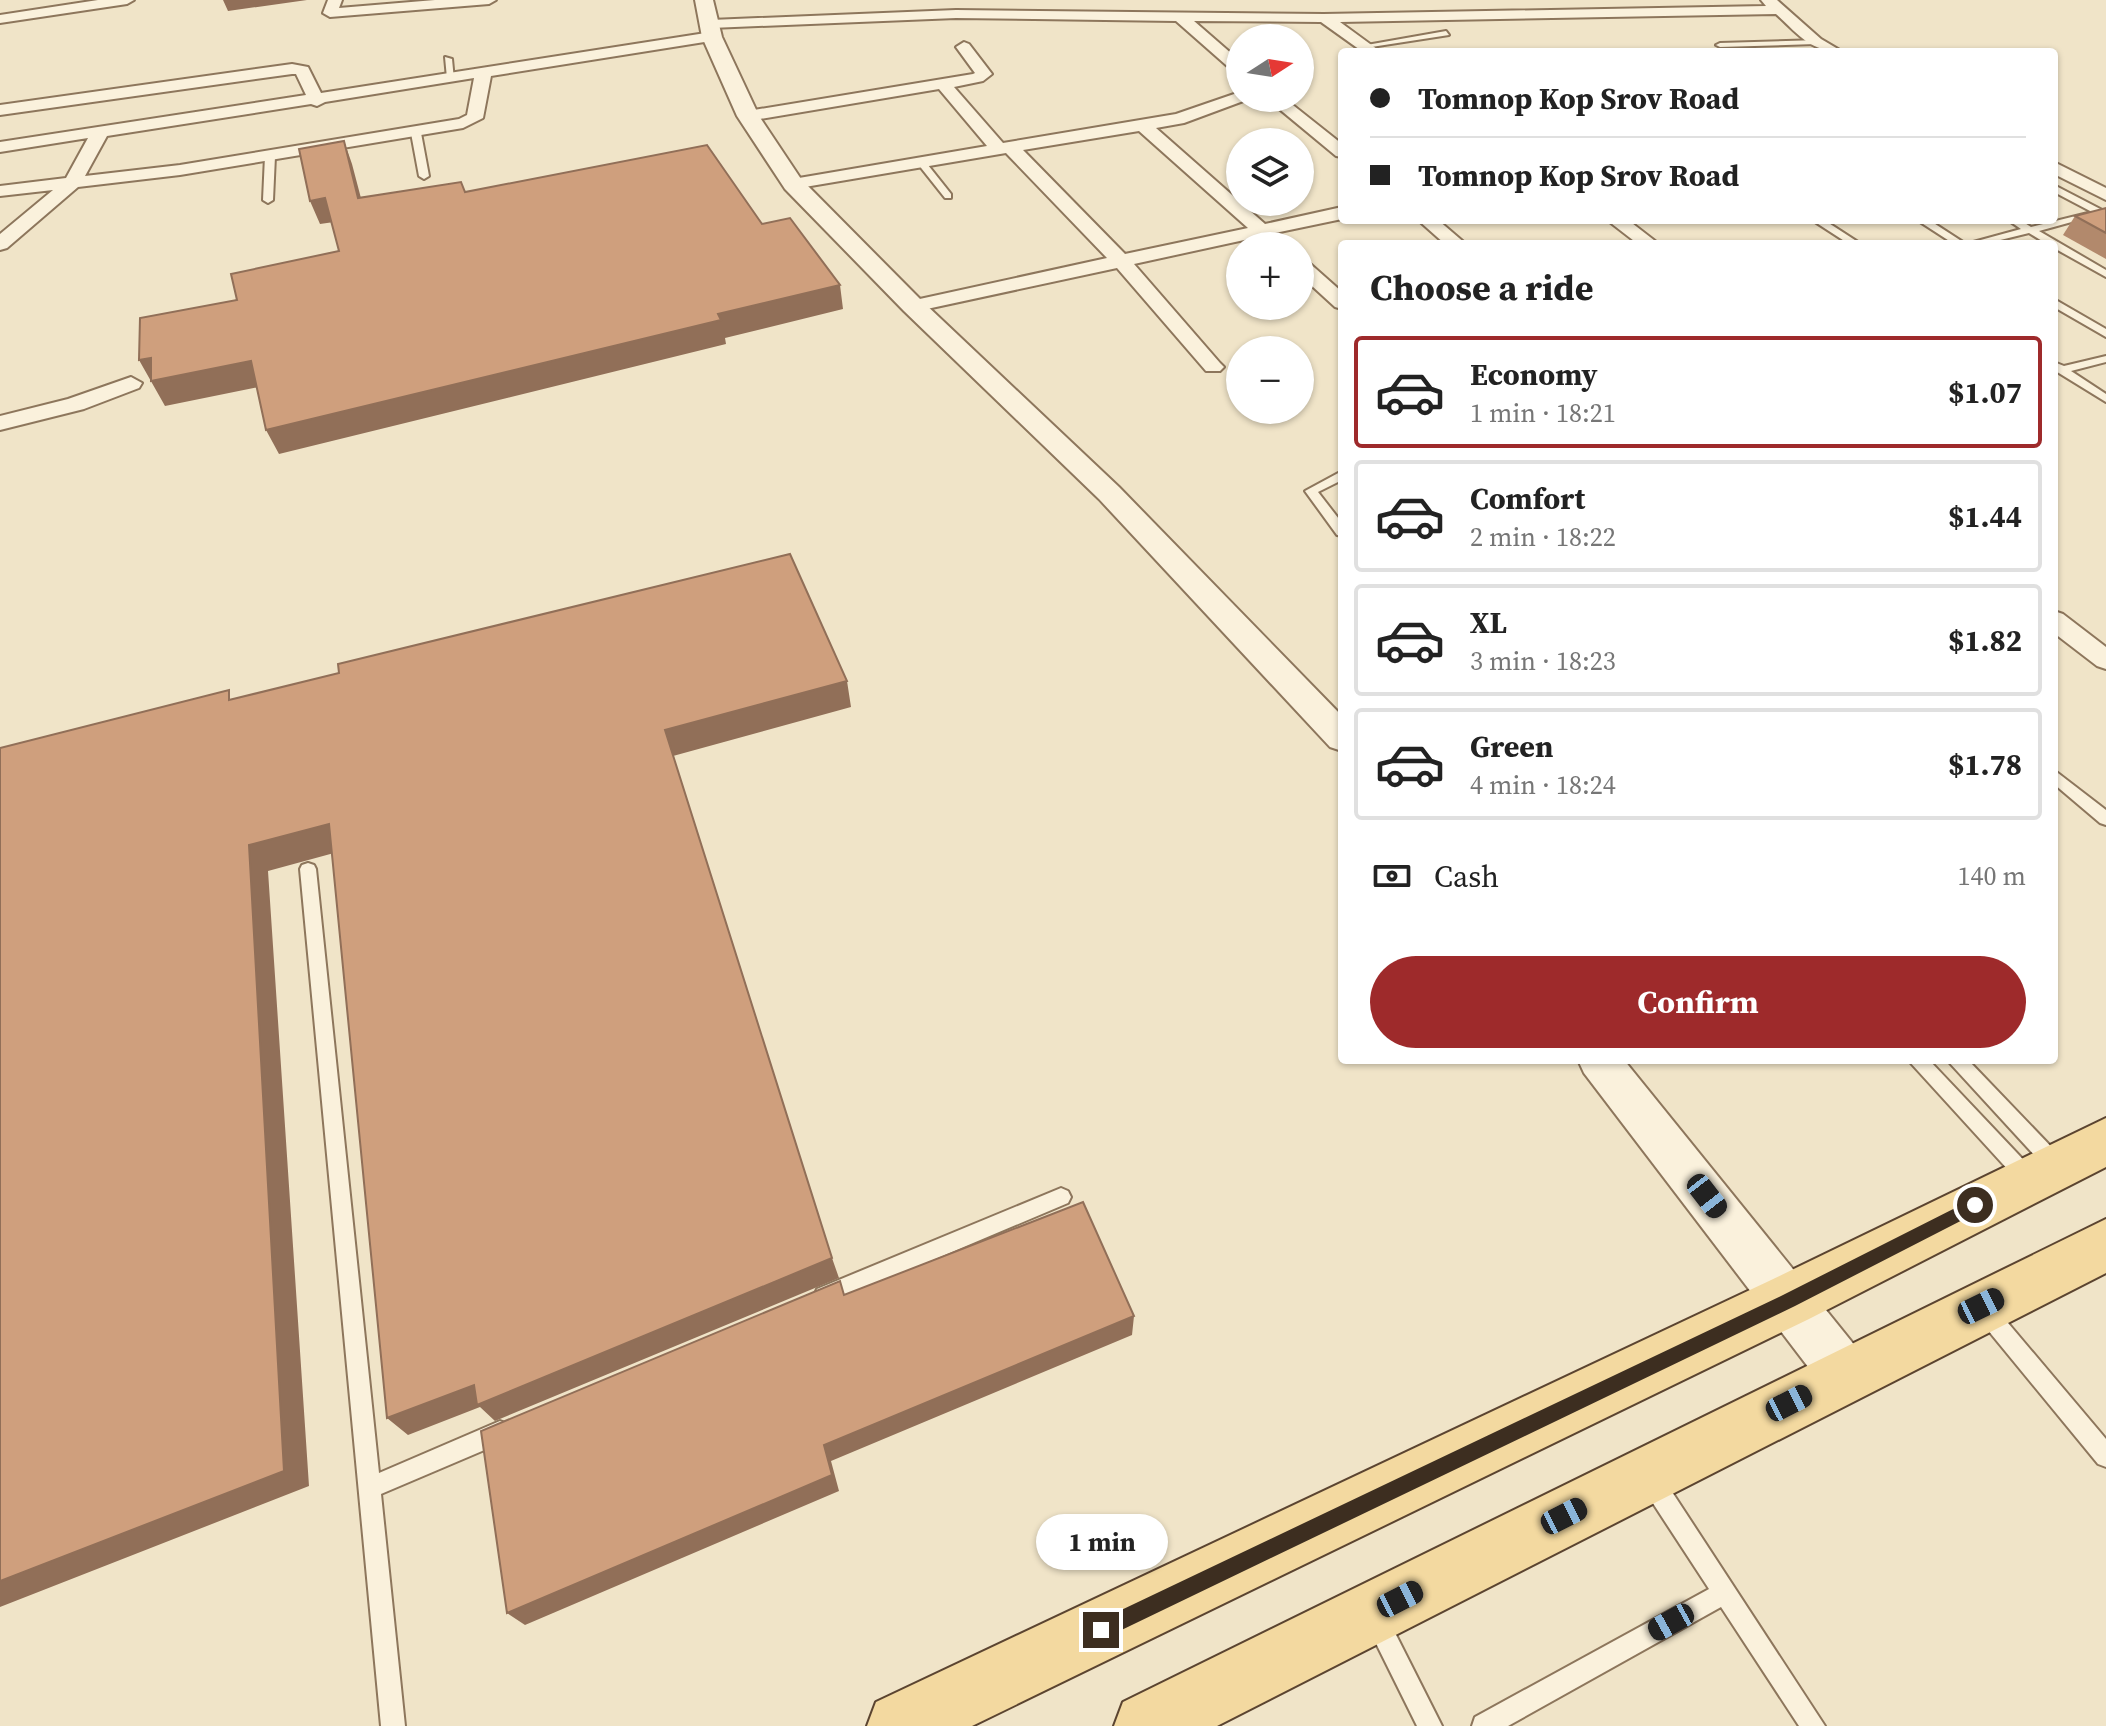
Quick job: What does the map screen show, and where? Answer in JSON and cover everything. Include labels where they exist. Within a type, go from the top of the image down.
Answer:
[{"type":"main road","points":[[900,1726],[1789,1300],[2063,1161]]},
{"type":"main road","points":[[1147,1726],[2106,1245]]},
{"type":"street","points":[[0,19],[127,0]]},
{"type":"street","points":[[335,0],[330,13],[489,0]]},
{"type":"street","points":[[0,147],[483,74],[709,20],[953,7],[1180,17],[1324,18],[1772,5],[1827,48]]},
{"type":"street","points":[[1180,17],[1226,57]]},
{"type":"street","points":[[1324,18],[1368,48]]},
{"type":"street","points":[[709,20],[748,116],[793,184],[913,306],[1109,493],[1338,734]]},
{"type":"street","points":[[748,116],[967,81],[984,74],[964,47]]},
{"type":"street","points":[[0,110],[292,69],[302,70],[317,101]]},
{"type":"street","points":[[0,191],[270,156],[463,123],[475,118],[483,74]]},
{"type":"street","points":[[943,84],[1123,263],[1213,367]]},
{"type":"street","points":[[793,184],[1143,125],[1196,114],[1210,104],[1226,100]]},
{"type":"street","points":[[1292,112],[1338,149]]},
{"type":"street","points":[[1143,125],[1262,232]]},
{"type":"street","points":[[0,244],[72,183],[99,134]]},
{"type":"street","points":[[2058,170],[2104,208]]},
{"type":"street","points":[[913,306],[1123,263],[1338,214]]},
{"type":"street","points":[[1432,224],[1452,240]]},
{"type":"street","points":[[1622,224],[1644,240]]},
{"type":"street","points":[[1314,278],[1338,299]]},
{"type":"street","points":[[0,423],[76,404],[131,383]]},
{"type":"street","points":[[2058,623],[2106,660]]},
{"type":"street","points":[[1602,1064],[1846,1375]]},
{"type":"lane","points":[[1374,48],[1446,33]]},
{"type":"lane","points":[[1720,45],[1816,42]]},
{"type":"lane","points":[[448,59],[451,78]]},
{"type":"lane","points":[[416,133],[424,176]]},
{"type":"lane","points":[[268,200],[270,156]]},
{"type":"lane","points":[[921,162],[948,196]]},
{"type":"lane","points":[[2058,190],[2104,208]]},
{"type":"lane","points":[[2058,222],[2104,208]]},
{"type":"lane","points":[[1824,224],[1850,240]]},
{"type":"lane","points":[[1928,224],[1954,240]]},
{"type":"lane","points":[[2020,224],[2048,240]]},
{"type":"lane","points":[[1988,240],[2051,224]]},
{"type":"lane","points":[[2058,246],[2106,274]]},
{"type":"lane","points":[[2058,304],[2106,334]]},
{"type":"lane","points":[[2058,368],[2106,359]]},
{"type":"lane","points":[[2058,368],[2106,399]]},
{"type":"lane","points":[[1338,477],[1311,491],[1338,527]]},
{"type":"lane","points":[[2058,779],[2106,819]]},
{"type":"lane","points":[[308,869],[393,1726]]},
{"type":"lane","points":[[1923,1064],[2063,1161]]},
{"type":"lane","points":[[1960,1064],[2063,1161]]},
{"type":"lane","points":[[810,1302],[1061,1197]]},
{"type":"lane","points":[[1981,1306],[2106,1456]]},
{"type":"lane","points":[[369,1488],[516,1426]]},
{"type":"lane","points":[[1646,1474],[1813,1726]]},
{"type":"lane","points":[[1484,1726],[1724,1593]]},
{"type":"lane","points":[[1373,1613],[1430,1726]]},
{"type":"building","points":[[344,141],[358,198],[461,182],[465,192],[707,145],[762,224],[790,218],[840,285],[718,314],[721,320],[266,430],[251,361],[151,381],[151,358],[139,360],[140,318],[237,300],[231,274],[339,251],[325,198],[310,201],[299,149]]},
{"type":"building","points":[[2106,208],[2106,233],[2075,216]]},
{"type":"building","points":[[790,554],[847,681],[665,730],[832,1258],[477,1405],[474,1385],[387,1418],[329,824],[249,845],[284,1471],[0,1581],[0,748],[229,690],[229,700],[339,673],[338,664]]},
{"type":"building","points":[[1083,1202],[1134,1316],[824,1445],[832,1475],[507,1613],[481,1431],[840,1281],[844,1295]]},
{"type":"route","points":[[1101,1630],[1789,1300],[1975,1205]]}]
